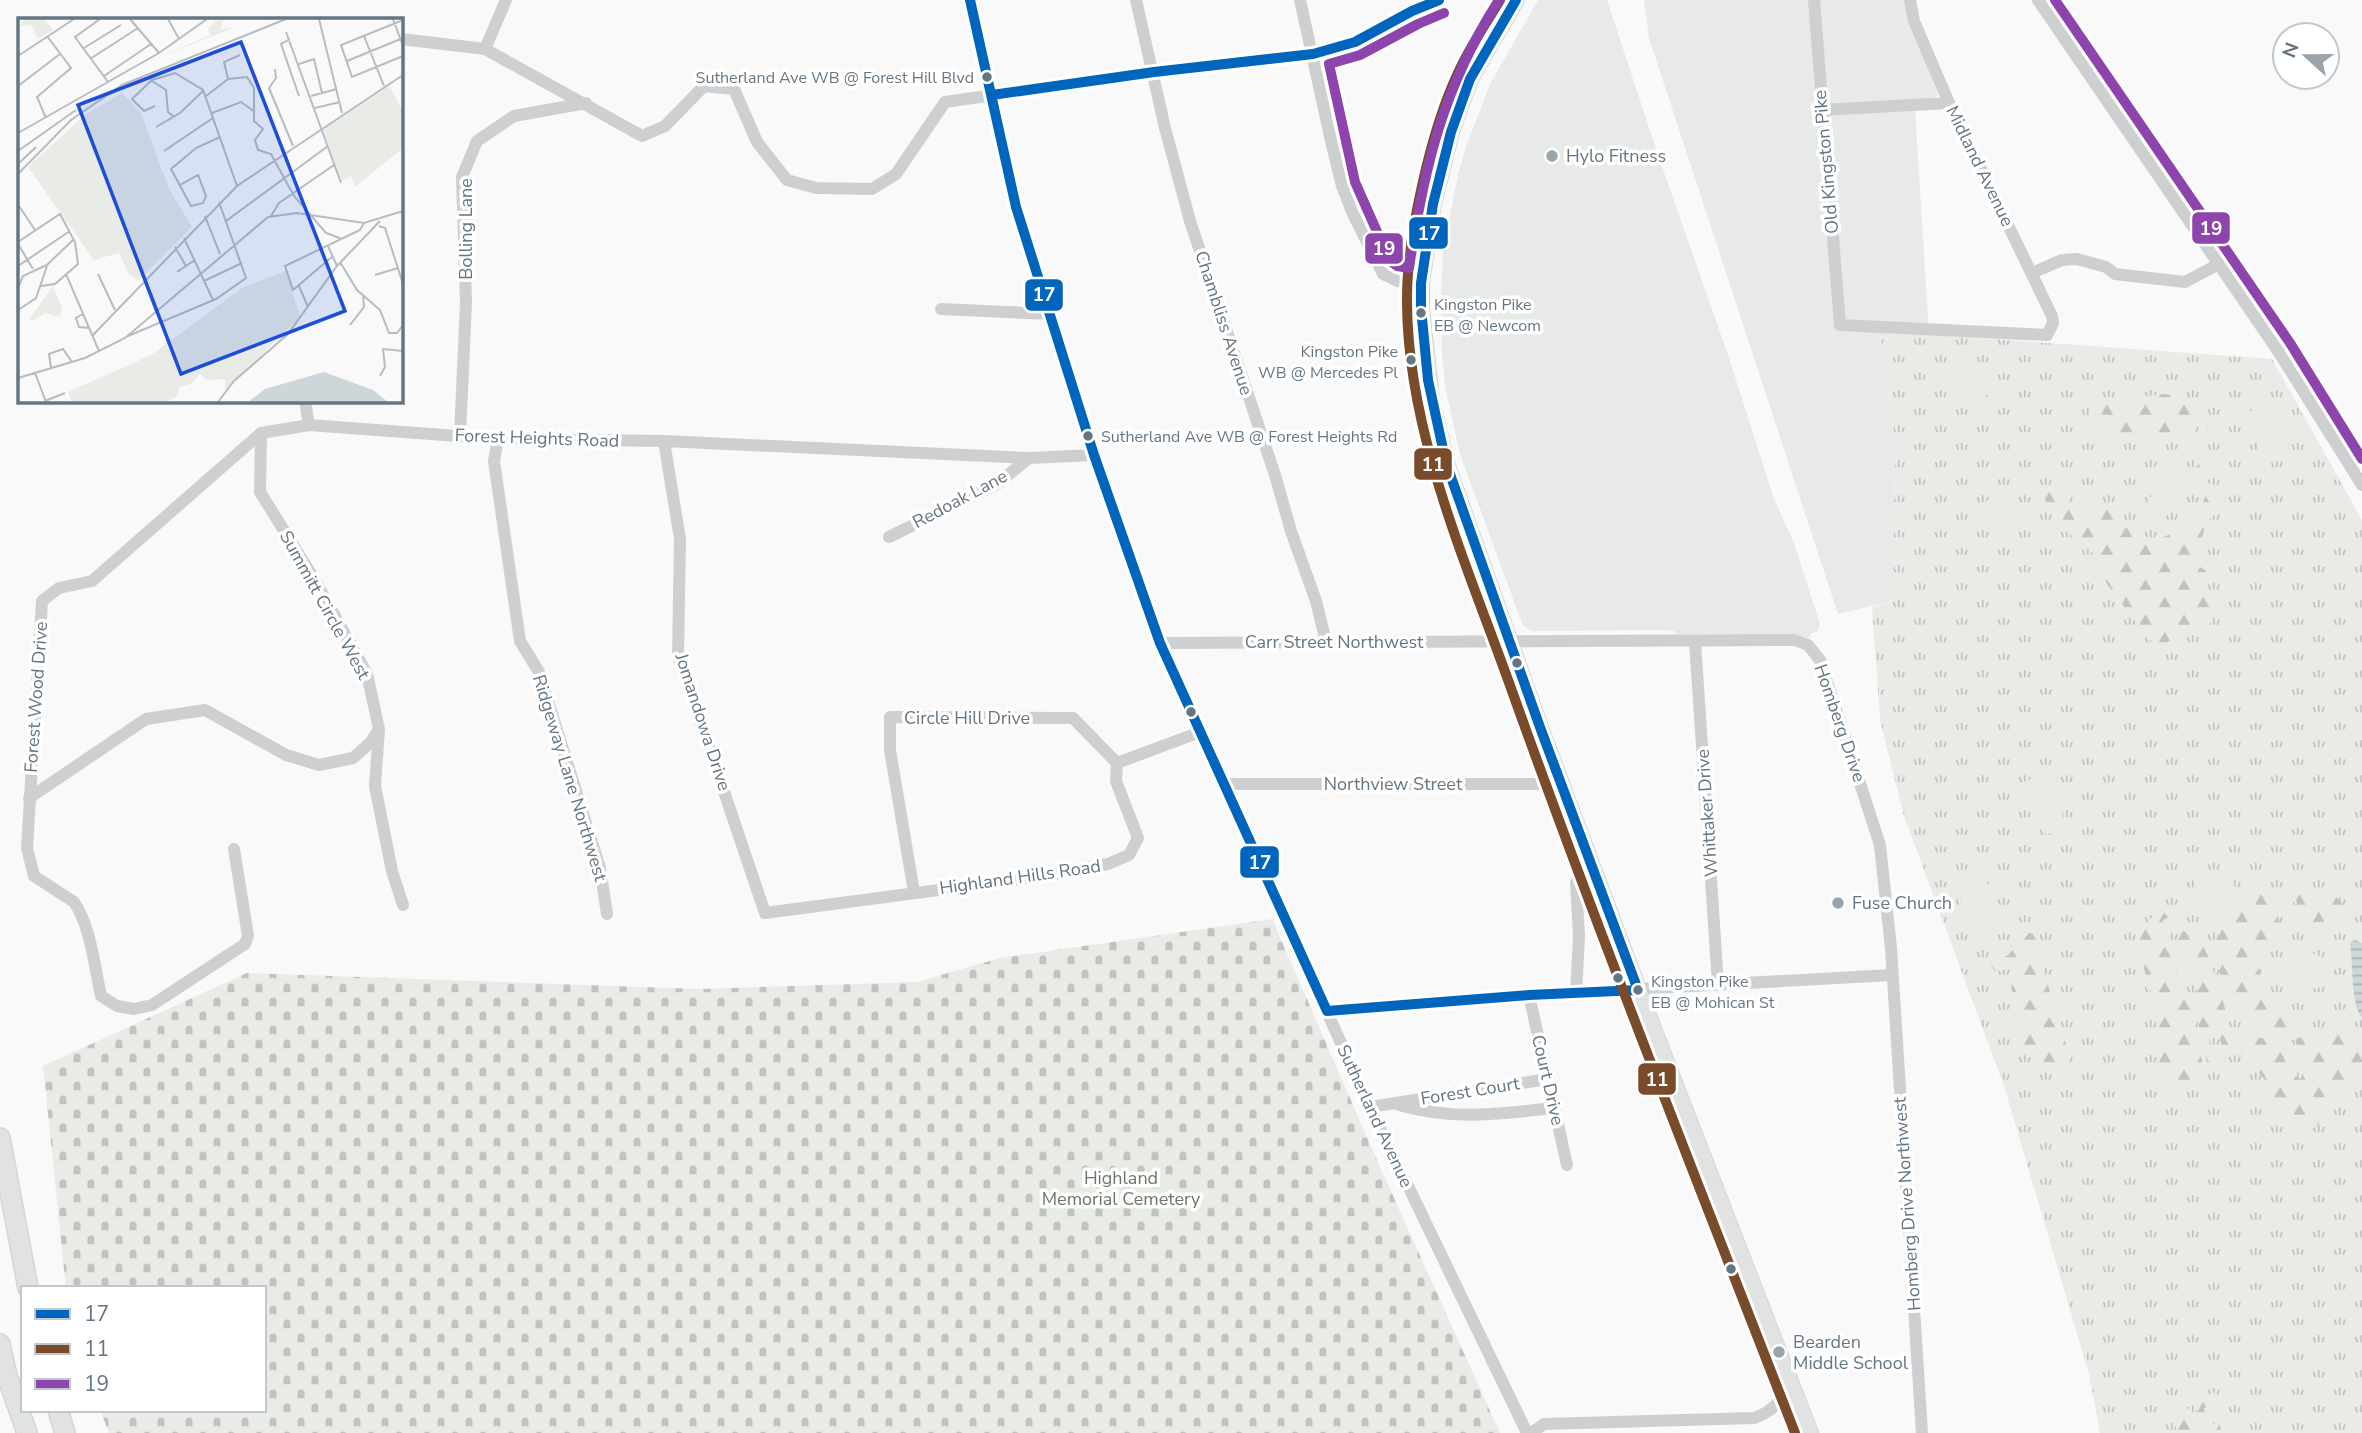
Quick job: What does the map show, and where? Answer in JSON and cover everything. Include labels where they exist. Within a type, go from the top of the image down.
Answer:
[{"type":"highway","points":[[0,1138],[28,1286]]},
{"type":"highway","points":[[0,1344],[7,1376],[27,1433]]},
{"type":"highway","points":[[59,1412],[65,1433]]},
{"type":"main road","points":[[1507,4],[1472,75],[1454,122],[1433,204],[1421,283],[1428,380],[1446,463],[1509,641],[1638,990],[1810,1433]]},
{"type":"street","points":[[485,49],[506,0]]},
{"type":"street","name":"Sutherland Avenue","points":[[970,0],[1016,207],[1094,455],[1160,643],[1370,1107],[1529,1433]]},
{"type":"street","name":"Chambliss Avenue","points":[[1136,0],[1190,222],[1316,601],[1326,642]]},
{"type":"street","points":[[1300,0],[1342,186],[1378,269],[1389,279],[1421,283]]},
{"type":"street","points":[[402,39],[485,49],[642,136],[665,125],[704,86],[734,89],[757,142],[787,180],[816,188],[872,189],[896,174],[944,102],[1154,72],[1313,54],[1355,42],[1412,11],[1439,0]]},
{"type":"street","name":"Old Kingston Pike","points":[[1814,0],[1840,325],[2042,336],[2051,330]]},
{"type":"street","name":"Midland Avenue","points":[[1910,0],[1914,21],[1949,103],[2052,316],[2051,330]]},
{"type":"street","points":[[2038,0],[2220,264],[2362,485]]},
{"type":"street","name":"Bolling Lane","points":[[460,436],[466,302],[462,177],[477,141],[514,116],[586,103]]},
{"type":"street","points":[[1822,110],[1949,103]]},
{"type":"street","points":[[2032,273],[2062,260],[2077,259],[2106,267],[2115,274],[2185,282],[2220,264]]},
{"type":"street","points":[[941,309],[1050,314]]},
{"type":"street","points":[[305,402],[309,425]]},
{"type":"street","name":"Forest Heights Road","points":[[261,433],[309,425],[498,439],[664,441],[1029,458],[1094,455]]},
{"type":"street","name":"Forest Wood Drive","points":[[234,849],[248,936],[244,944],[152,1005],[134,1009],[117,1006],[101,996],[86,929],[78,907],[34,876],[27,848],[29,795],[42,601],[59,587],[92,580],[261,433]]},
{"type":"street","name":"Summitt Circle West","points":[[261,433],[260,492],[316,582],[367,674],[379,729],[375,786],[392,871],[403,905]]},
{"type":"street","name":"Ridgeway Lane Northwest","points":[[498,439],[494,461],[520,641],[543,685],[600,868],[607,914]]},
{"type":"street","name":"Jomandowa Drive","points":[[664,441],[680,539],[678,655],[765,913]]},
{"type":"street","name":"Redoak Lane","points":[[889,537],[997,484],[1029,458]]},
{"type":"street","name":"Homberg Drive","points":[[1509,641],[1795,640],[1808,645],[1820,660],[1881,845],[1891,975]]},
{"type":"street","name":"Carr Street Northwest","points":[[1160,643],[1509,641]]},
{"type":"street","name":"Whittaker Drive","points":[[1695,642],[1718,984]]},
{"type":"street","points":[[29,795],[146,719],[205,710],[286,755],[319,765],[353,758],[371,742],[379,729]]},
{"type":"street","name":"Circle Hill Drive","points":[[914,892],[890,750],[890,717],[1073,718],[1117,763]]},
{"type":"street","points":[[1117,763],[1200,732]]},
{"type":"street","name":"Highland Hills Road","points":[[765,913],[1045,876],[1108,864],[1129,855],[1138,838],[1116,781],[1117,763]]},
{"type":"street","name":"Northview Street","points":[[1224,784],[1562,784]]},
{"type":"street","points":[[1576,993],[1579,936],[1576,883],[1579,875],[1593,868]]},
{"type":"street","points":[[1327,1011],[1529,995],[1891,975]]},
{"type":"street","name":"Homberg Drive Northwest","points":[[1891,975],[1922,1433]]},
{"type":"street","name":"Court Drive","points":[[1529,995],[1567,1165]]},
{"type":"street","name":"Forest Court","points":[[1370,1107],[1548,1079]]},
{"type":"street","name":"Forest Court","points":[[1392,1103],[1430,1114],[1474,1116],[1554,1108]]},
{"type":"street","points":[[1529,1433],[1544,1424],[1754,1418],[1767,1414],[1777,1406],[1792,1385]]},
{"type":"shaded area","points":[[1538,0],[1607,0],[1774,499],[1794,543],[1820,624],[1818,631],[1809,638],[1796,634],[1676,634],[1674,631],[1659,630],[1533,631],[1523,626],[1460,454],[1446,391],[1441,295],[1443,253],[1458,174],[1467,144],[1490,84]]},
{"type":"shaded area","points":[[1644,0],[1906,0],[1938,95],[1915,110],[1928,320],[1926,335],[1880,332],[1895,440],[1893,601],[1838,614],[1649,38]]},
{"type":"shaded area","points":[[2355,940],[2362,943],[2362,1017],[2358,1012],[2353,983],[2350,943]]},
{"type":"green space","points":[[1880,331],[2272,359],[2362,520],[2362,1433],[2100,1433],[2089,1374],[2004,1086],[1904,816],[1880,720],[1872,607],[1893,601],[1895,440]]},
{"type":"green space","points":[[1979,370],[1987,374],[1987,383],[1994,391],[1979,400],[1960,403],[1943,388],[1949,374]]},
{"type":"green space","points":[[2165,394],[2201,400],[2208,412],[2211,428],[2208,432],[2204,414],[2195,417],[2194,438],[2201,472],[2186,441],[2180,437],[2102,433],[2090,420],[2093,407],[2125,399]]},
{"type":"green space","points":[[2255,407],[2270,410],[2292,427],[2293,433],[2285,459],[2264,465],[2262,462],[2255,437],[2243,426],[2247,415]]},
{"type":"green space","points":[[2155,466],[2174,469],[2181,476],[2178,498],[2166,516],[2156,514],[2145,506],[2155,490]]},
{"type":"green space","points":[[2211,478],[2213,505],[2217,513],[2206,522],[2201,542],[2194,554],[2196,564],[2206,571],[2211,607],[2208,629],[2181,635],[2158,647],[2147,637],[2107,584],[2093,553],[2056,523],[2043,493],[2053,490],[2069,494],[2072,496],[2069,499],[2070,508],[2077,511],[2090,508],[2095,500],[2140,533],[2149,538],[2160,538],[2173,533],[2197,512]]},
{"type":"green space","points":[[2004,494],[2017,507],[2020,528],[2002,536],[1993,529],[1984,510],[1987,500]]},
{"type":"green space","points":[[2045,778],[2056,786],[2064,821],[2061,830],[2046,834],[2039,828],[2020,787],[2026,780]]},
{"type":"green space","points":[[2220,869],[2237,892],[2219,913],[2203,904],[2196,888],[2199,876]]},
{"type":"green space","points":[[1966,879],[1983,879],[1997,903],[1996,919],[1992,926],[1975,936],[1971,934],[1959,909]]},
{"type":"green space","points":[[2288,886],[2307,886],[2333,895],[2345,908],[2347,918],[2344,921],[2311,923],[2296,901],[2278,912],[2285,935],[2278,944],[2271,945],[2266,941],[2261,952],[2260,976],[2275,1009],[2291,1027],[2289,1032],[2270,1032],[2253,1025],[2239,1013],[2229,997],[2221,979],[2218,941],[2226,919],[2244,901],[2259,892],[2270,897]]},
{"type":"green space","points":[[2162,911],[2169,917],[2163,920],[2168,937],[2173,942],[2171,948],[2183,994],[2188,999],[2206,1078],[2184,1091],[2174,1090],[2161,1082],[2155,1006],[2137,945],[2150,919]]},
{"type":"green space","name":"Highland Memorial Cemetery","points":[[1272,919],[1500,1433],[109,1433],[101,1412],[266,1412],[266,1286],[66,1286],[43,1066],[247,973],[698,989],[917,982],[1000,958]]},
{"type":"green space","points":[[2183,931],[2206,940],[2205,950],[2227,1015],[2229,1041],[2221,1064],[2220,1054],[2223,1049],[2219,1037],[2209,1039],[2217,1068],[2210,1076],[2195,1008],[2197,991],[2183,943],[2178,939]]},
{"type":"green space","points":[[2029,933],[2034,934],[2040,948],[2047,982],[2069,1054],[2069,1067],[2055,1073],[2040,1071],[2019,1033],[2012,1009],[2011,987],[2016,974],[2013,967],[1995,972],[1991,965],[1978,969],[1977,982],[1966,964],[1968,961],[2007,956]]},
{"type":"green space","points":[[2312,953],[2329,964],[2330,982],[2326,987],[2298,990],[2287,967],[2297,956]]},
{"type":"green space","points":[[2332,1024],[2362,1035],[2362,1081],[2338,1101],[2317,1126],[2308,1131],[2276,1116],[2265,1080],[2241,1052],[2239,1032],[2280,1041],[2288,1068],[2300,1079],[2308,1073],[2312,1064],[2298,1048],[2295,1040]]},
{"type":"green space","points":[[2213,1391],[2216,1401],[2204,1408],[2206,1425],[2219,1423],[2222,1433],[2201,1433],[2196,1407]]},
{"type":"green space","points":[[2190,1408],[2196,1433],[2177,1433],[2174,1417],[2176,1413]]},
{"type":"transit line","name":"17","points":[[970,0],[1016,207],[1094,455],[1160,643],[1327,1011],[1529,995],[1638,990],[1541,730],[1446,463],[1428,380],[1421,283],[1433,204],[1451,132],[1470,79],[1516,0]]},
{"type":"transit line","name":"17","points":[[992,95],[1154,72],[1313,54],[1355,42],[1412,11],[1439,0]]},
{"type":"transit line","name":"19","points":[[1444,13],[1360,55],[1329,64],[1355,182],[1390,261],[1397,266],[1409,268],[1429,162],[1450,96],[1463,64],[1499,0]]},
{"type":"transit line","name":"11","points":[[1500,0],[1458,73],[1438,124],[1422,186],[1411,248],[1407,303],[1410,353],[1418,402],[1429,452],[1460,549],[1580,877],[1795,1433]]},
{"type":"transit line","name":"19","points":[[2055,0],[2290,343],[2362,459]]},
{"type":"place","name":"Sutherland Ave WB @ Forest Hill Blvd","points":[[987,77]]},
{"type":"place","name":"Hylo Fitness","points":[[1552,156]]},
{"type":"place","name":"Kingston Pike EB @ Newcom","points":[[1421,313]]},
{"type":"place","name":"Kingston Pike WB @ Mercedes Pl","points":[[1411,360]]},
{"type":"place","name":"Sutherland Ave WB @ Forest Heights Rd","points":[[1088,436]]},
{"type":"place","name":"Fuse Church","points":[[1838,903]]},
{"type":"place","name":"Kingston Pike EB @ Mohican St","points":[[1638,990]]},
{"type":"place","name":"Bearden Middle School","points":[[1779,1352]]}]
